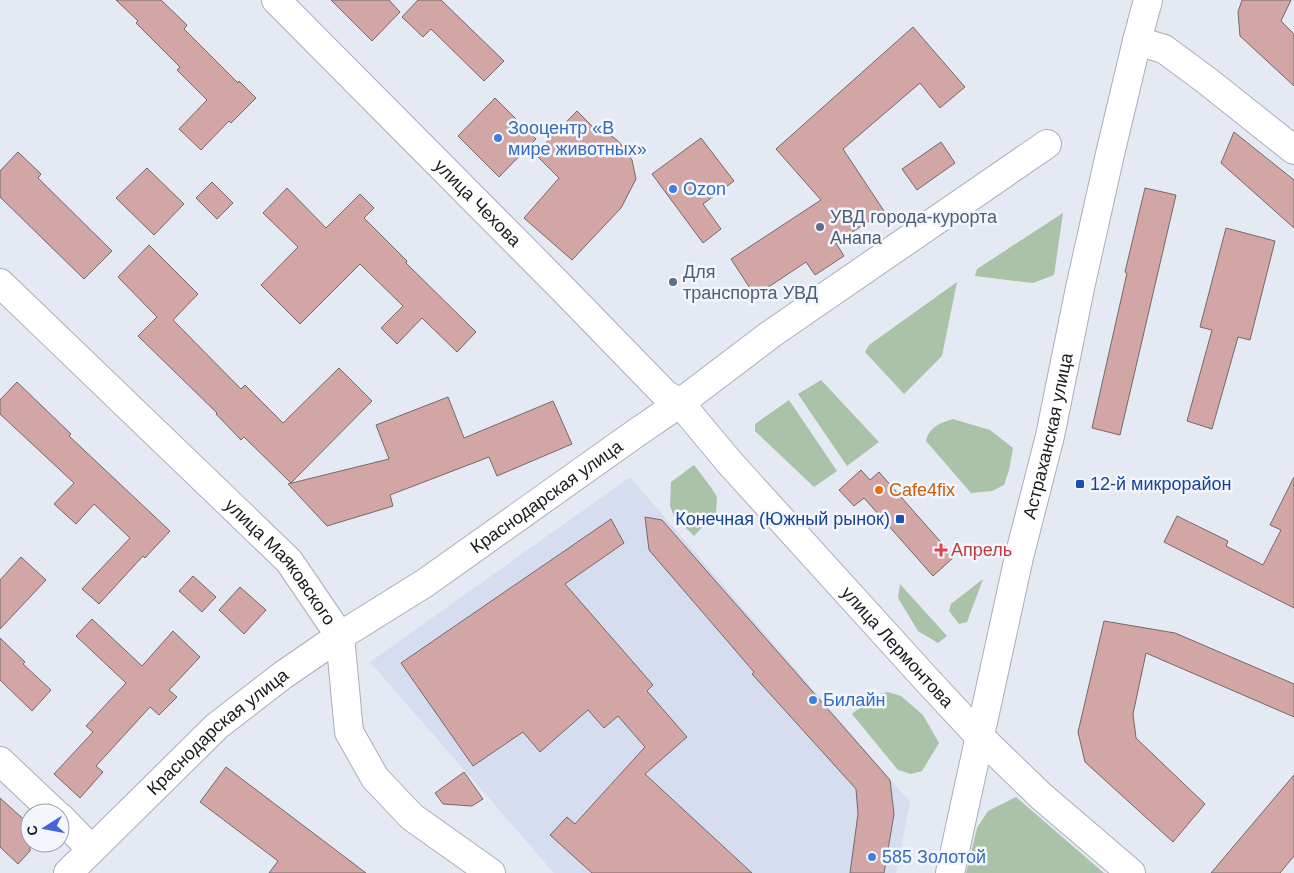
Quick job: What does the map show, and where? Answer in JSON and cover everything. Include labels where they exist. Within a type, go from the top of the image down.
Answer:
[{"type":"street","name":"улица Чехова","points":[[276,0],[563,289],[664,394],[680,403]]},
{"type":"street","name":"Астраханская улица","points":[[950,873],[1019,558],[1050,436],[1110,154],[1148,0]]},
{"type":"street","points":[[1137,41],[1164,49],[1294,150]]},
{"type":"street","name":"Краснодарская улица","points":[[68,873],[217,726],[283,675],[340,636],[424,583],[680,403],[771,334],[1047,144]]},
{"type":"street","name":"улица Маяковского","points":[[0,282],[289,561],[340,636],[349,732],[375,778],[412,817],[491,873]]},
{"type":"street","name":"улица Лермонтова","points":[[680,403],[730,463],[979,736],[1042,796],[1130,873]]},
{"type":"street","points":[[0,761],[44,803]]},
{"type":"street","points":[[70,827],[91,849]]},
{"type":"shaded area","points":[[630,477],[910,802],[896,873],[554,873],[370,662]]},
{"type":"green space","points":[[1063,213],[1054,275],[1033,283],[975,276],[977,269]]},
{"type":"green space","points":[[957,282],[942,356],[904,394],[865,352],[869,345]]},
{"type":"green space","points":[[821,380],[879,442],[847,466],[798,394]]},
{"type":"green space","points":[[789,400],[837,471],[814,487],[755,431],[755,424]]},
{"type":"green space","points":[[953,419],[990,430],[1013,448],[1004,485],[992,491],[971,493],[926,441],[932,429]]},
{"type":"green space","points":[[694,465],[717,497],[716,513],[694,536],[674,516],[670,506],[671,482]]},
{"type":"green space","points":[[983,579],[967,622],[959,624],[949,611],[951,604]]},
{"type":"green space","points":[[900,584],[947,636],[938,643],[918,631],[898,598]]},
{"type":"green space","points":[[888,692],[901,696],[923,715],[939,743],[922,771],[911,774],[898,770],[852,714],[875,695]]},
{"type":"green space","points":[[1016,797],[1104,873],[966,873],[977,828],[988,811]]},
{"type":"building","points":[[116,0],[161,0],[187,25],[184,29],[238,83],[239,81],[256,98],[231,123],[229,121],[201,150],[179,129],[207,100],[177,70],[180,67]]},
{"type":"building","points":[[331,0],[389,0],[400,12],[372,41]]},
{"type":"building","points":[[418,0],[441,0],[504,61],[484,81],[431,29],[423,37],[402,17]]},
{"type":"building","points":[[1242,0],[1291,0],[1281,21],[1294,34],[1294,86],[1240,36],[1238,12]]},
{"type":"building","points":[[913,27],[965,87],[940,108],[920,83],[843,149],[884,211],[836,243],[844,256],[815,275],[806,262],[755,296],[731,259],[821,200],[776,149]]},
{"type":"building","points":[[495,98],[536,139],[499,177],[458,136]]},
{"type":"building","points":[[577,111],[598,132],[602,128],[619,142],[632,160],[636,179],[621,208],[572,260],[524,218],[559,178],[535,154]]},
{"type":"building","points":[[1234,132],[1294,180],[1294,228],[1221,163]]},
{"type":"building","points":[[701,138],[734,181],[703,204],[721,229],[703,243],[652,174]]},
{"type":"building","points":[[941,142],[955,163],[917,190],[902,169]]},
{"type":"building","points":[[18,152],[41,174],[38,178],[112,251],[84,279],[0,197],[0,171]]},
{"type":"building","points":[[147,168],[184,204],[154,235],[116,198]]},
{"type":"building","points":[[212,182],[233,203],[217,219],[196,198]]},
{"type":"building","points":[[287,188],[326,228],[360,194],[374,208],[364,218],[407,261],[406,263],[476,332],[457,352],[422,318],[397,344],[381,328],[403,306],[360,264],[300,324],[261,285],[298,247],[263,213]]},
{"type":"building","points":[[1145,188],[1176,195],[1120,435],[1092,428]]},
{"type":"building","points":[[1226,228],[1275,241],[1250,340],[1238,337],[1212,429],[1187,421],[1212,330],[1200,327]]},
{"type":"building","points":[[149,245],[198,294],[173,320],[241,389],[245,385],[283,423],[339,368],[372,401],[291,483],[244,437],[241,440],[217,413],[138,336],[157,317],[118,277]]},
{"type":"building","points":[[17,382],[71,434],[69,436],[170,531],[145,558],[143,556],[99,604],[82,589],[130,538],[94,504],[76,524],[54,504],[74,483],[0,414],[0,400]]},
{"type":"building","points":[[448,397],[464,438],[553,401],[572,444],[497,476],[489,457],[390,495],[393,506],[327,526],[288,484],[389,459],[376,425]]},
{"type":"building","points":[[861,470],[870,480],[879,472],[954,557],[933,576],[864,498],[854,506],[839,490]]},
{"type":"building","points":[[1294,477],[1294,608],[1164,542],[1177,516],[1228,541],[1226,546],[1263,565],[1281,530],[1270,525]]},
{"type":"building","points":[[645,517],[662,520],[890,780],[894,814],[884,873],[850,873],[858,814],[856,789],[752,674],[754,672],[649,550]]},
{"type":"building","points":[[611,519],[624,543],[565,584],[653,685],[647,691],[687,737],[645,774],[752,873],[592,873],[550,835],[567,817],[575,824],[645,747],[618,716],[604,728],[588,710],[540,752],[523,732],[473,766],[401,663]]},
{"type":"building","points":[[21,557],[46,580],[0,629],[0,580]]},
{"type":"building","points":[[193,576],[216,597],[202,612],[179,591]]},
{"type":"building","points":[[240,587],[266,610],[244,634],[219,610]]},
{"type":"building","points":[[92,619],[142,666],[173,631],[200,657],[169,690],[177,697],[159,715],[150,707],[96,766],[103,772],[80,798],[54,774],[93,732],[86,726],[126,683],[76,636]]},
{"type":"building","points":[[1104,621],[1175,633],[1294,684],[1294,717],[1146,653],[1133,714],[1136,738],[1205,804],[1173,842],[1085,762],[1078,732]]},
{"type":"building","points":[[0,638],[25,662],[23,664],[51,690],[32,711],[0,680]]},
{"type":"building","points":[[226,767],[366,873],[269,873],[278,861],[200,802]]},
{"type":"building","points":[[464,772],[483,799],[472,806],[443,804],[435,793]]},
{"type":"building","points":[[1294,775],[1294,856],[1280,873],[1211,873]]},
{"type":"building","points":[[0,798],[20,816],[20,853],[28,853],[18,864],[0,847]]},
{"type":"place","name":"Зооцентр «В мире животных»","points":[[498,138]]},
{"type":"place","name":"Ozon","points":[[673,189]]},
{"type":"place","name":"УВД города-курорта Анапа","points":[[820,227]]},
{"type":"place","name":"Для транспорта УВД","points":[[673,282]]},
{"type":"place","name":"12-й микрорайон","points":[[1080,484]]},
{"type":"place","name":"Cafe4fix","points":[[879,490]]},
{"type":"place","name":"Конечная (Южный рынок)","points":[[900,519]]},
{"type":"place","name":"Апрель","points":[[941,550]]},
{"type":"place","name":"Билайн","points":[[813,700]]},
{"type":"place","name":"585 Золотой","points":[[872,857]]}]
